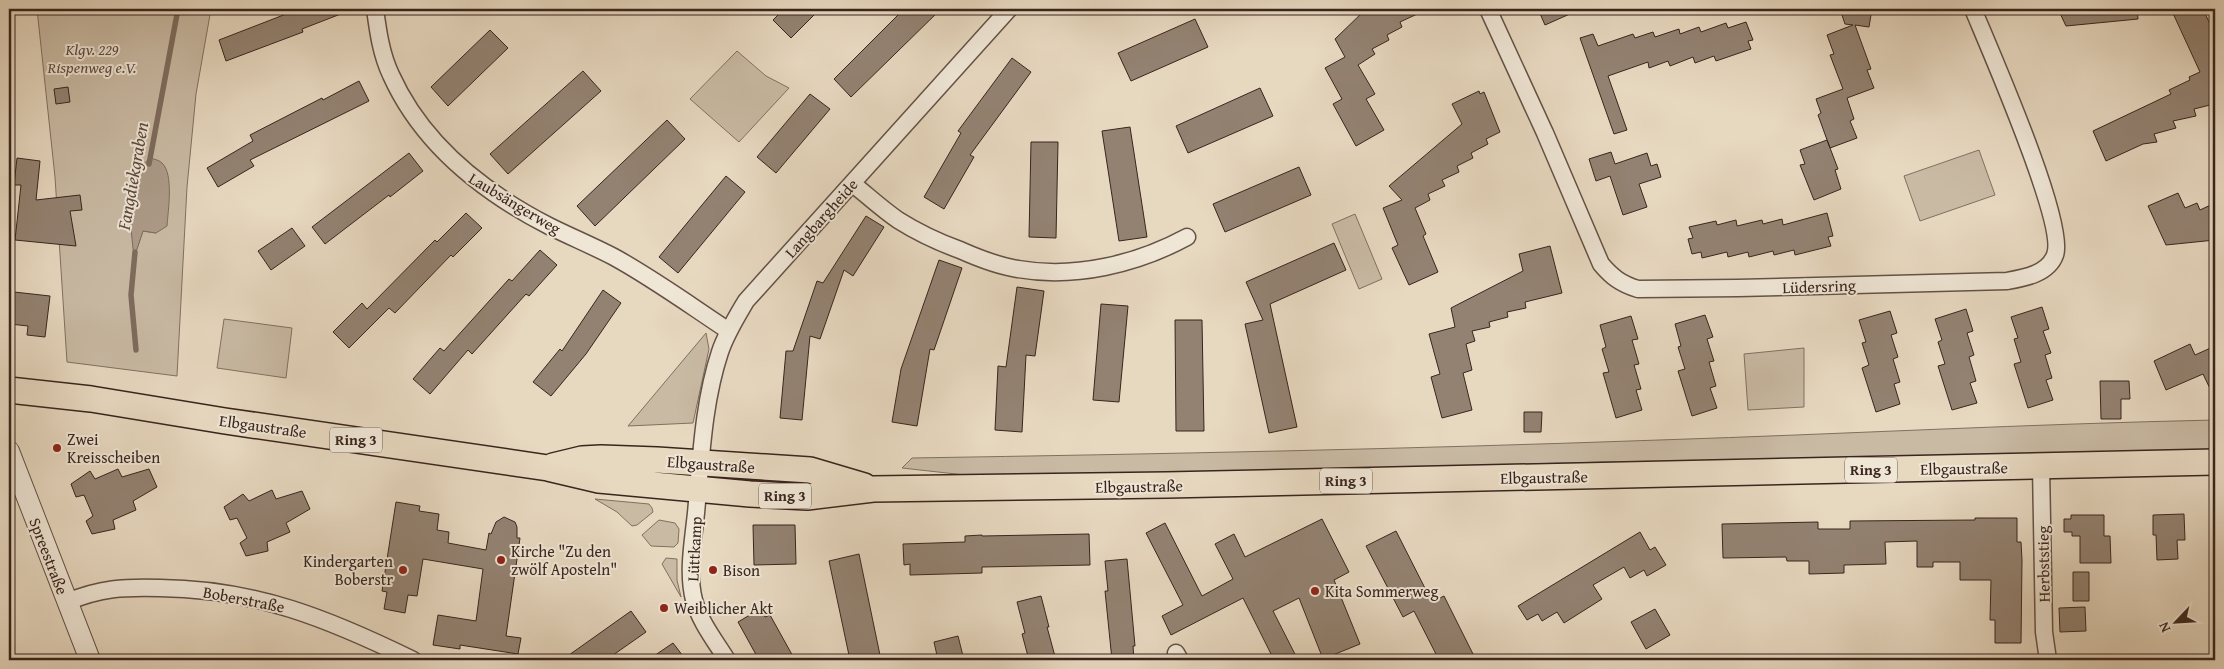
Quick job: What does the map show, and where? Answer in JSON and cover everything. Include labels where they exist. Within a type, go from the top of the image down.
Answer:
[{"type":"main road","name":"Elbgaustraße","points":[[9,390],[91,399],[225,421],[548,468],[599,480],[807,497],[873,489],[1167,485],[2215,462]]},
{"type":"main road","name":"Elbgaustraße","points":[[548,468],[582,459],[601,458],[810,470],[873,489]]},
{"type":"street","name":"Laubsängerweg","points":[[375,9],[378,34],[390,75],[425,130],[461,169],[498,196],[548,225],[637,270],[729,331]]},
{"type":"street","name":"Langbargheide","points":[[700,463],[720,352],[729,331],[746,302],[1009,9]]},
{"type":"street","name":"Lüdersring","points":[[1488,9],[1545,132],[1601,264],[1611,276],[1624,285],[1647,289],[2007,281],[2026,277],[2041,271],[2050,264],[2055,255],[2058,242],[2055,223],[2023,133],[1973,9]]},
{"type":"street","points":[[853,184],[898,220],[936,241],[989,262],[1017,269],[1058,272],[1118,264],[1153,254],[1187,237]]},
{"type":"street","name":"Spreestraße","points":[[9,451],[90,660]]},
{"type":"street","name":"Lüttkamp","points":[[700,463],[692,554],[692,592],[700,614],[727,660]]},
{"type":"street","name":"Herbststieg","points":[[2040,466],[2044,632],[2048,660]]},
{"type":"street","name":"Boberstraße","points":[[67,602],[92,592],[109,590],[178,588],[223,592],[303,611],[413,660]]},
{"type":"green space","name":"Klgv. 229 Rispenweg e.V.","points":[[37,9],[211,9],[196,94],[187,187],[177,376],[67,362],[55,177]],"holes":[[[161,162],[156,233],[143,231],[134,257]]]},
{"type":"green space","points":[[737,51],[766,76],[789,88],[739,142],[690,99]]},
{"type":"green space","points":[[1979,150],[1995,195],[1920,221],[1904,176]]},
{"type":"green space","points":[[1355,214],[1382,279],[1359,289],[1332,224]]},
{"type":"green space","points":[[224,319],[292,328],[286,378],[217,368]]},
{"type":"green space","points":[[706,333],[709,349],[693,423],[628,426]]},
{"type":"green space","points":[[1804,348],[1804,407],[1748,410],[1744,354]]},
{"type":"green space","points":[[2215,420],[2215,451],[2202,453],[1604,462],[992,478],[902,468],[912,458],[1472,446]]},
{"type":"green space","points":[[595,499],[649,504],[653,512],[637,525],[632,526],[617,512]]},
{"type":"green space","points":[[659,520],[675,523],[679,529],[678,543],[674,547],[651,546],[642,535]]},
{"type":"green space","points":[[666,558],[677,559],[677,580],[681,597],[662,564]]},
{"type":"shaded area","points":[[150,158],[162,163],[168,175],[167,226],[156,233],[143,231],[134,258],[131,233],[132,191],[141,167]]},
{"type":"building","points":[[299,9],[351,10],[302,29],[303,32],[226,61],[219,40]]},
{"type":"building","points":[[784,9],[820,9],[791,38],[773,20]]},
{"type":"building","points":[[904,9],[941,9],[851,97],[834,79]]},
{"type":"building","points":[[1366,9],[1428,9],[1400,22],[1402,27],[1387,35],[1389,40],[1372,49],[1375,54],[1358,65],[1375,94],[1366,99],[1384,130],[1356,146],[1333,104],[1342,99],[1325,68],[1345,57],[1335,39]]},
{"type":"building","points":[[1538,9],[1581,9],[1545,25]]},
{"type":"building","points":[[1840,9],[1872,9],[1869,27],[1855,25],[1871,69],[1867,70],[1874,88],[1847,98],[1854,119],[1850,121],[1857,138],[1830,148],[1818,115],[1821,113],[1816,99],[1843,89],[1830,55],[1834,54],[1827,35],[1853,25],[1845,24]]},
{"type":"building","points":[[2058,9],[2137,9],[2138,19],[2066,26]]},
{"type":"building","points":[[2171,9],[2203,9],[2215,35],[2215,94],[2212,95],[2214,104],[2194,109],[2196,116],[2173,121],[2176,128],[2154,134],[2157,142],[2143,144],[2106,161],[2093,131],[2171,94],[2169,90],[2190,80],[2189,77],[2200,72]]},
{"type":"building","points":[[1195,19],[1208,47],[1131,81],[1118,53]]},
{"type":"building","points":[[1746,22],[1753,40],[1748,41],[1751,49],[1716,61],[1714,56],[1695,63],[1693,57],[1670,66],[1668,61],[1649,68],[1648,62],[1608,76],[1627,130],[1614,134],[1580,38],[1593,34],[1598,46],[1633,34],[1635,38],[1653,32],[1655,37],[1679,29],[1680,34],[1699,27],[1701,32],[1726,23],[1728,28]]},
{"type":"building","points":[[490,30],[508,48],[448,106],[431,87]]},
{"type":"building","points":[[1012,58],[1031,72],[970,155],[974,157],[944,209],[924,197],[961,133],[958,131]]},
{"type":"building","points":[[583,71],[601,91],[508,174],[490,154]]},
{"type":"building","points":[[359,81],[369,101],[250,160],[254,166],[218,187],[207,168],[253,141],[250,135]]},
{"type":"building","points":[[68,87],[70,102],[56,104],[54,89]]},
{"type":"building","points":[[1260,88],[1273,116],[1188,153],[1176,126]]},
{"type":"building","points":[[1479,91],[1480,94],[1484,92],[1500,132],[1486,139],[1488,144],[1471,153],[1473,158],[1457,166],[1459,172],[1442,180],[1445,186],[1428,194],[1430,200],[1415,208],[1426,234],[1423,236],[1438,272],[1409,285],[1392,248],[1398,245],[1383,208],[1402,200],[1389,186],[1462,124],[1452,104]]},
{"type":"building","points":[[810,94],[830,109],[776,173],[757,157]]},
{"type":"building","points":[[667,120],[685,139],[595,226],[577,206]]},
{"type":"building","points":[[1130,127],[1147,237],[1119,241],[1102,131]]},
{"type":"building","points":[[1827,140],[1838,169],[1835,170],[1841,189],[1814,200],[1800,165],[1805,164],[1800,150]]},
{"type":"building","points":[[1031,142],[1058,142],[1056,238],[1029,237]]},
{"type":"building","points":[[1611,152],[1615,164],[1647,153],[1651,166],[1657,164],[1661,177],[1639,184],[1647,207],[1623,215],[1610,176],[1596,181],[1589,159]]},
{"type":"building","points":[[409,153],[423,171],[325,244],[312,227]]},
{"type":"building","points":[[17,158],[40,161],[36,200],[80,195],[82,210],[70,211],[76,246],[15,240],[21,185],[14,185]]},
{"type":"building","points":[[1299,167],[1311,195],[1225,232],[1213,204]]},
{"type":"building","points":[[726,176],[745,192],[678,273],[659,257]]},
{"type":"building","points":[[2178,193],[2185,208],[2197,203],[2200,210],[2215,203],[2215,240],[2166,245],[2148,206]]},
{"type":"building","points":[[466,213],[482,228],[453,257],[451,255],[395,313],[389,308],[349,348],[333,332],[362,303],[367,309],[435,240],[437,242]]},
{"type":"building","points":[[1827,213],[1833,236],[1828,237],[1831,246],[1795,255],[1794,250],[1774,255],[1773,251],[1749,257],[1748,252],[1728,257],[1727,252],[1702,258],[1701,252],[1692,254],[1688,239],[1693,238],[1689,227],[1716,221],[1717,225],[1736,220],[1737,226],[1762,220],[1763,224],[1782,219],[1783,225]]},
{"type":"building","points":[[866,216],[884,227],[853,276],[844,270],[820,339],[810,336],[802,420],[780,418],[786,351],[793,351],[817,281],[823,283]]},
{"type":"building","points":[[292,228],[305,246],[271,270],[258,251]]},
{"type":"building","points":[[1334,243],[1346,270],[1270,304],[1297,427],[1269,433],[1245,324],[1263,320],[1246,282]]},
{"type":"building","points":[[1550,246],[1562,293],[1525,302],[1526,308],[1507,312],[1508,317],[1489,322],[1490,327],[1472,331],[1475,341],[1466,344],[1472,370],[1463,373],[1472,410],[1442,418],[1431,377],[1440,374],[1429,334],[1455,327],[1451,308],[1523,271],[1519,254]]},
{"type":"building","points":[[540,250],[557,265],[529,296],[526,294],[472,354],[468,350],[430,394],[413,379],[440,348],[444,351],[509,279],[512,281]]},
{"type":"building","points":[[939,260],[962,268],[934,350],[930,349],[917,426],[892,422],[901,369]]},
{"type":"building","points":[[1017,287],[1044,291],[1035,356],[1026,355],[1022,432],[995,430],[998,366],[1006,367]]},
{"type":"building","points":[[603,290],[621,303],[586,354],[551,396],[533,382],[560,349],[562,351]]},
{"type":"building","points":[[14,292],[50,296],[45,337],[27,335],[28,326],[10,324]]},
{"type":"building","points":[[1101,304],[1128,306],[1119,402],[1093,400]]},
{"type":"building","points":[[2042,307],[2049,329],[2043,331],[2051,353],[2045,355],[2052,378],[2046,380],[2053,400],[2028,408],[2014,364],[2021,362],[2014,339],[2018,338],[2011,317]]},
{"type":"building","points":[[1966,309],[1973,331],[1967,333],[1974,355],[1969,357],[1976,381],[1970,383],[1977,403],[1952,410],[1938,366],[1945,364],[1938,342],[1942,340],[1935,319]]},
{"type":"building","points":[[1890,311],[1897,333],[1891,335],[1898,357],[1893,359],[1900,382],[1894,384],[1900,404],[1876,412],[1862,368],[1869,365],[1862,343],[1866,342],[1859,320]]},
{"type":"building","points":[[1705,315],[1713,337],[1707,339],[1714,361],[1709,362],[1716,386],[1710,388],[1717,408],[1692,416],[1678,371],[1685,369],[1678,347],[1681,346],[1675,324]]},
{"type":"building","points":[[1631,316],[1638,339],[1632,340],[1639,364],[1634,365],[1641,389],[1636,390],[1642,410],[1616,418],[1603,373],[1609,372],[1602,349],[1606,347],[1600,325]]},
{"type":"building","points":[[1175,320],[1202,320],[1204,431],[1176,431]]},
{"type":"building","points":[[2190,344],[2195,355],[2215,346],[2215,399],[2203,374],[2166,390],[2154,361]]},
{"type":"building","points":[[2100,381],[2129,381],[2130,399],[2121,399],[2121,419],[2101,419]]},
{"type":"building","points":[[1524,412],[1542,412],[1541,432],[1524,432]]},
{"type":"building","points":[[118,469],[122,477],[149,469],[157,487],[133,501],[136,510],[113,520],[115,529],[92,534],[86,521],[93,516],[84,495],[76,497],[71,484],[90,471],[95,479]]},
{"type":"building","points":[[272,490],[276,499],[302,491],[310,509],[286,523],[290,532],[267,542],[268,551],[246,556],[240,543],[247,538],[237,518],[230,520],[224,507],[243,494],[249,501]]},
{"type":"building","points":[[396,502],[420,506],[419,511],[439,514],[437,530],[449,532],[448,543],[486,550],[489,533],[491,534],[496,522],[504,517],[515,522],[517,538],[520,538],[506,636],[521,638],[518,654],[460,645],[460,649],[433,645],[438,615],[476,621],[483,569],[423,559],[417,596],[408,595],[405,613],[384,609],[387,592],[382,591]]},
{"type":"building","points":[[2184,514],[2185,540],[2177,540],[2178,559],[2157,560],[2156,535],[2153,535],[2153,515]]},
{"type":"building","points":[[2071,515],[2104,515],[2104,536],[2110,536],[2111,563],[2080,563],[2080,536],[2072,536],[2072,532],[2064,532],[2064,519],[2071,519]]},
{"type":"building","points":[[1975,518],[2017,518],[2017,542],[2021,542],[2022,560],[2021,643],[1995,643],[1995,620],[1990,620],[1991,580],[1960,580],[1960,562],[1933,562],[1933,567],[1917,567],[1917,541],[1885,542],[1886,564],[1844,565],[1844,573],[1809,574],[1809,561],[1787,561],[1786,557],[1723,558],[1722,524],[1818,522],[1818,529],[1850,529],[1850,521],[1975,520]]},
{"type":"building","points":[[1322,519],[1349,572],[1334,580],[1360,644],[1323,659],[1299,598],[1273,611],[1298,660],[1274,660],[1243,598],[1171,635],[1162,616],[1183,605],[1146,533],[1165,523],[1202,596],[1233,579],[1215,544],[1234,534],[1245,557]]},
{"type":"building","points":[[753,525],[795,525],[796,564],[754,565]]},
{"type":"building","points":[[1396,531],[1432,602],[1444,596],[1476,660],[1439,660],[1414,611],[1403,617],[1366,546]]},
{"type":"building","points":[[1640,532],[1650,550],[1655,547],[1666,565],[1647,576],[1644,570],[1630,578],[1624,567],[1593,585],[1602,599],[1564,623],[1557,612],[1542,621],[1538,614],[1527,620],[1518,606]]},
{"type":"building","points":[[1089,534],[1090,565],[982,567],[982,573],[910,575],[910,564],[904,565],[903,544],[965,542],[965,536],[982,535]]},
{"type":"building","points":[[859,554],[881,660],[850,660],[829,561]]},
{"type":"building","points":[[1127,559],[1135,646],[1133,646],[1134,660],[1112,660],[1105,591],[1108,591],[1105,561]]},
{"type":"building","points":[[2073,572],[2089,572],[2089,601],[2073,601]]},
{"type":"building","points":[[1041,596],[1056,660],[1029,660],[1022,634],[1025,633],[1017,602]]},
{"type":"building","points":[[2085,607],[2086,631],[2060,632],[2059,608]]},
{"type":"building","points":[[760,609],[765,617],[770,615],[795,660],[759,660],[738,622]]},
{"type":"building","points":[[1655,609],[1670,635],[1646,649],[1631,622]]},
{"type":"building","points":[[631,611],[646,632],[606,660],[562,660]]},
{"type":"building","points":[[958,636],[964,660],[938,660],[934,642]]},
{"type":"building","points":[[673,643],[686,660],[648,660]]},
{"type":"waterway","name":"Fangdiekgraben","points":[[149,164],[178,9]]},
{"type":"waterway","name":"Fangdiekgraben","points":[[135,252],[131,295],[136,350]]},
{"type":"place","name":"Zwei Kreisscheiben","points":[[57,448]]},
{"type":"place","name":"Kirche \"Zu den zwölf Aposteln\"","points":[[501,560]]},
{"type":"place","name":"Kindergarten Boberstr","points":[[403,570]]},
{"type":"place","name":"Bison","points":[[713,570]]},
{"type":"place","name":"Kita Sommerweg","points":[[1315,591]]},
{"type":"place","name":"Weiblicher Akt","points":[[664,608]]}]
